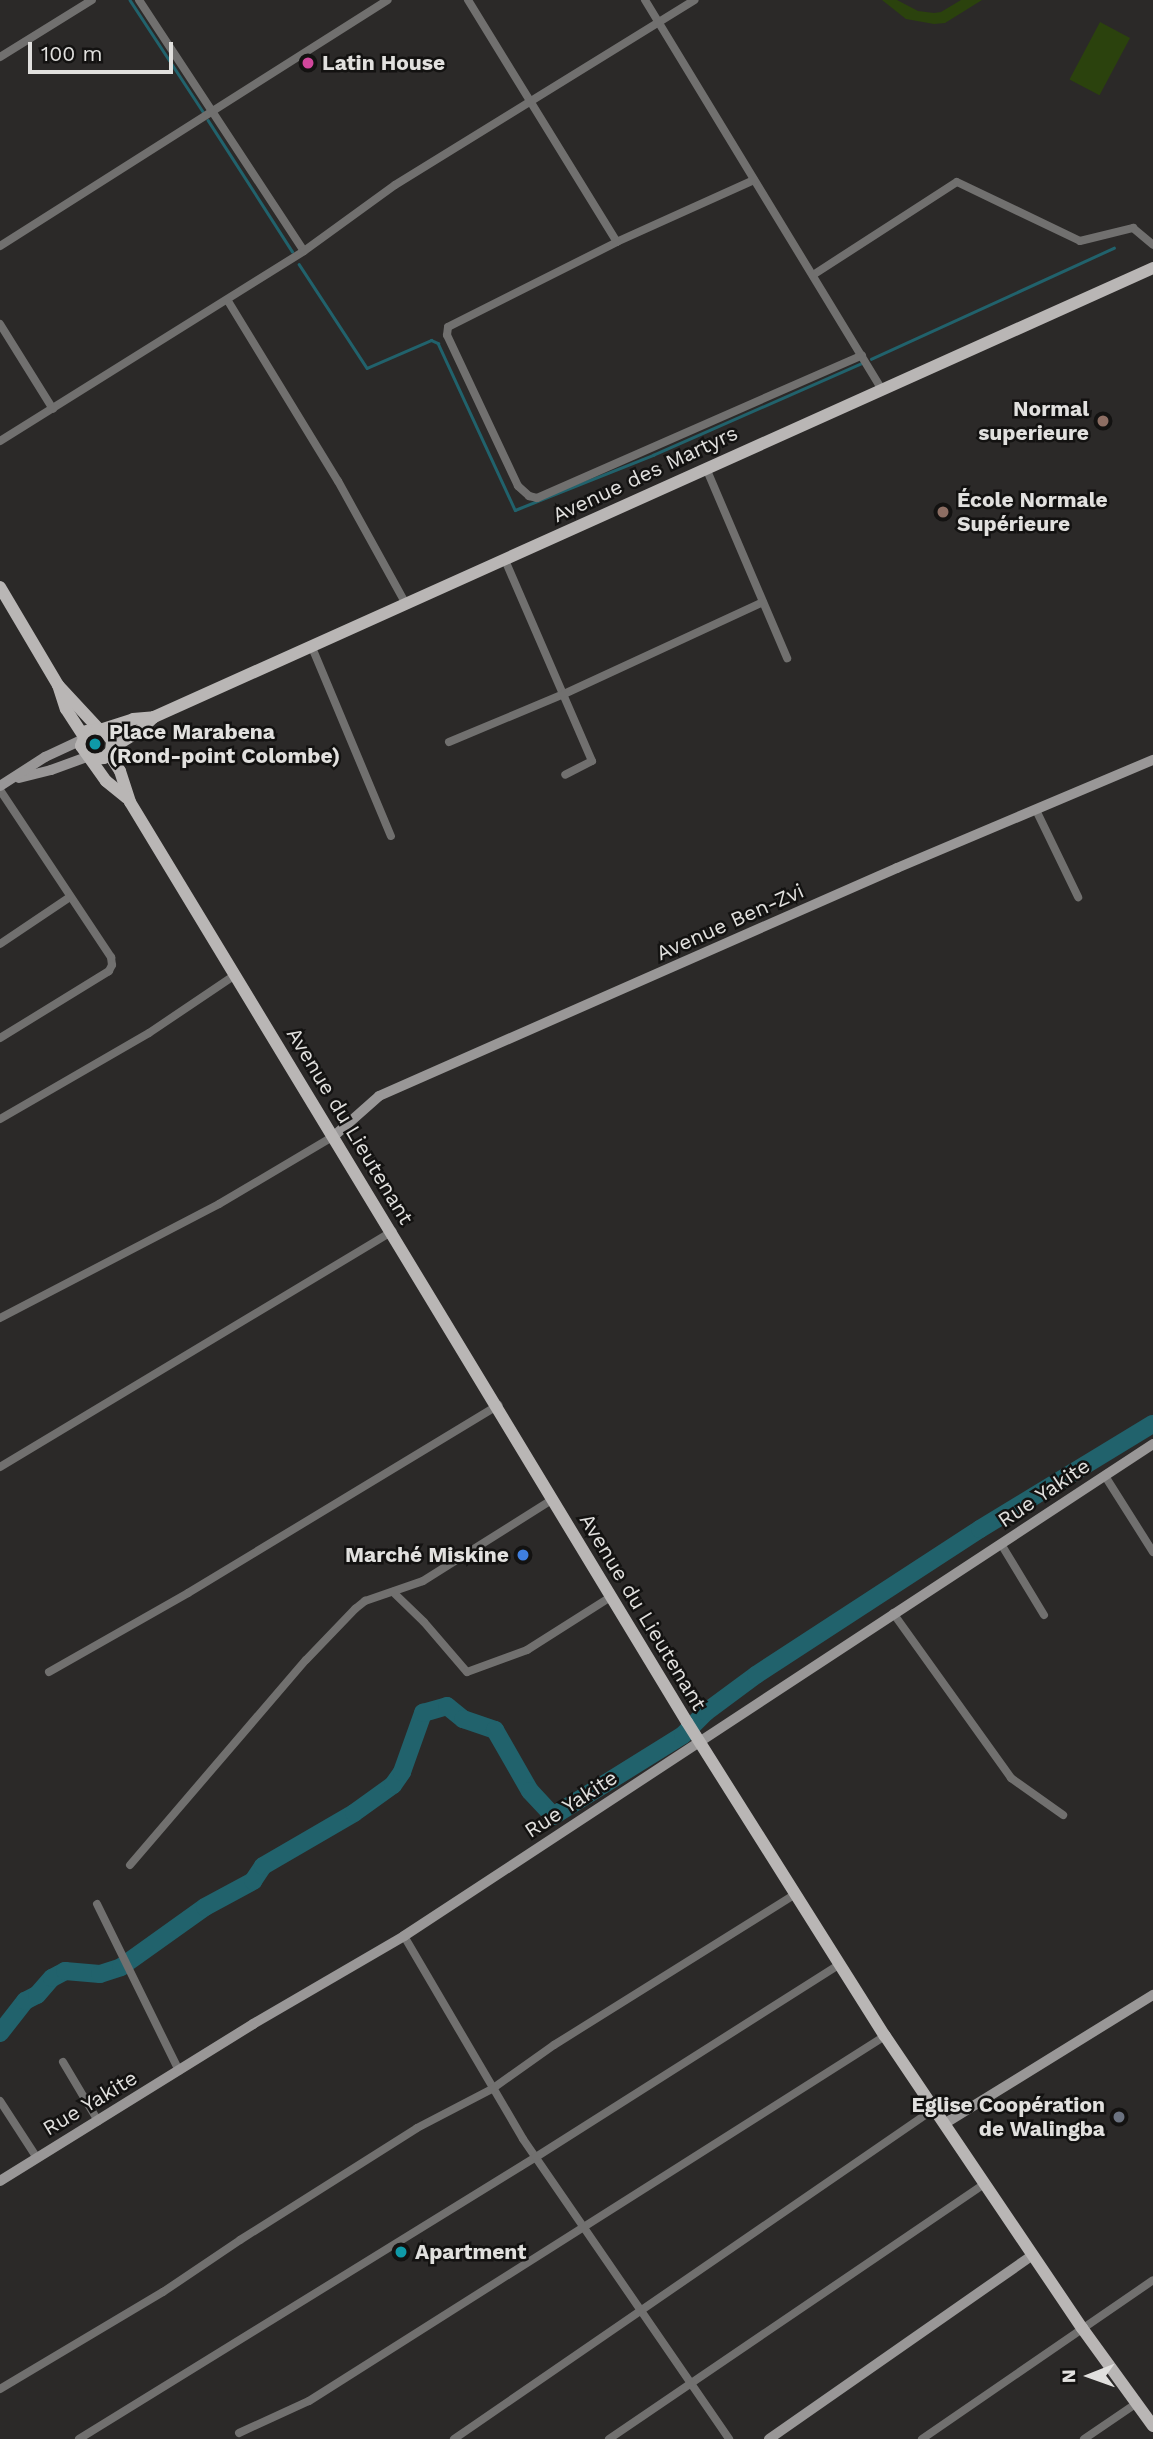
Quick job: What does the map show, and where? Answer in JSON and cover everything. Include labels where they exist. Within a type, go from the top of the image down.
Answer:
[{"type":"main road","name":"Avenue des Martyrs","points":[[89,758],[110,751],[154,717],[1153,268]]},
{"type":"main road","points":[[0,587],[58,685],[66,709],[82,738],[45,757],[0,788]]},
{"type":"main road","points":[[58,685],[101,728]]},
{"type":"main road","name":"Avenue des Martyrs","points":[[82,738],[101,728],[133,719],[154,717]]},
{"type":"main road","name":"Avenue du Lieutenant","points":[[101,728],[109,734],[110,751],[120,771],[128,799],[498,1405],[687,1722],[885,2036],[1082,2328],[1153,2426]]},
{"type":"main road","name":"Avenue du Lieutenant","points":[[82,738],[89,758],[106,781],[128,799]]},
{"type":"main road","points":[[13,779],[89,758]]},
{"type":"main road","name":"Avenue Ben-Zvi","points":[[334,1136],[379,1096],[897,867],[1153,760]]},
{"type":"main road","name":"Rue Yakite","points":[[0,2181],[404,1936],[1153,1444]]},
{"type":"main road","points":[[944,2124],[1153,1995]]},
{"type":"main road","points":[[769,2439],[1033,2255]]},
{"type":"street","points":[[0,57],[92,0]]},
{"type":"street","points":[[139,0],[211,114],[304,251]]},
{"type":"street","points":[[0,246],[388,0]]},
{"type":"street","points":[[468,0],[617,242]]},
{"type":"street","points":[[645,0],[881,388]]},
{"type":"street","points":[[0,441],[228,301],[304,251],[395,185],[695,0]]},
{"type":"street","points":[[754,180],[617,242],[448,327],[447,335],[518,486],[528,496],[537,498],[862,355]]},
{"type":"street","points":[[813,275],[957,182],[1080,241],[1133,228],[1153,246]]},
{"type":"street","points":[[228,301],[338,481],[406,604]]},
{"type":"street","points":[[0,324],[53,408]]},
{"type":"street","points":[[706,467],[787,658]]},
{"type":"street","points":[[505,560],[592,761],[565,775]]},
{"type":"street","points":[[449,742],[564,694],[763,602]]},
{"type":"street","points":[[311,645],[391,836]]},
{"type":"street","points":[[0,788],[111,957],[112,965],[109,971],[0,1038]]},
{"type":"street","points":[[1036,810],[1078,897]]},
{"type":"street","points":[[0,944],[71,897]]},
{"type":"street","points":[[0,1119],[149,1033],[235,975]]},
{"type":"street","points":[[0,1318],[219,1204],[334,1136]]},
{"type":"street","points":[[0,1468],[391,1231]]},
{"type":"street","points":[[48,1672],[188,1593],[498,1405]]},
{"type":"street","points":[[1105,1476],[1153,1552]]},
{"type":"street","points":[[131,1865],[306,1660],[355,1609],[365,1601],[423,1581],[553,1499]]},
{"type":"street","points":[[1001,1544],[1044,1615]]},
{"type":"street","points":[[393,1592],[424,1622],[467,1672],[527,1650],[612,1597]]},
{"type":"street","points":[[893,1613],[1011,1778],[1063,1815]]},
{"type":"street","points":[[0,2389],[163,2292],[417,2128],[492,2089],[554,2045],[796,1894]]},
{"type":"street","points":[[97,1904],[121,1958],[179,2071]]},
{"type":"street","points":[[404,1936],[492,2089],[729,2439]]},
{"type":"street","points":[[79,2439],[537,2157],[839,1965]]},
{"type":"street","points":[[239,2433],[286,2414],[309,2401],[885,2036]]},
{"type":"street","points":[[62,2062],[98,2121]]},
{"type":"street","points":[[0,2101],[37,2158]]},
{"type":"street","points":[[454,2439],[934,2109]]},
{"type":"street","points":[[609,2439],[985,2183]]},
{"type":"street","points":[[922,2439],[1153,2280]]},
{"type":"street","points":[[1084,2439],[1137,2403]]},
{"type":"green space","points":[[882,0],[897,0],[918,11],[934,13],[941,12],[961,0],[982,0],[945,23],[934,24],[906,19]]},
{"type":"green space","points":[[1100,22],[1130,38],[1100,95],[1069,79]]},
{"type":"waterway","points":[[130,0],[204,113]]},
{"type":"waterway","points":[[208,120],[292,251]]},
{"type":"waterway","points":[[871,359],[1114,248]]},
{"type":"waterway","points":[[299,264],[367,368],[431,340],[438,343],[515,510],[653,455],[862,363]]},
{"type":"waterway","points":[[0,2033],[25,2001],[37,1995],[52,1978],[65,1971],[100,1974],[121,1967],[205,1907],[253,1881],[263,1866],[354,1813],[393,1785],[402,1772],[423,1713],[447,1706],[463,1719],[495,1730],[530,1791],[553,1816],[683,1735],[706,1712],[756,1675],[980,1529],[1153,1424]]},
{"type":"place","name":"Latin House","points":[[308,63]]},
{"type":"place","name":"Normal superieure","points":[[1103,421]]},
{"type":"place","name":"École Normale Supérieure","points":[[943,512]]},
{"type":"place","name":"Place Marabena (Rond-point Colombe)","points":[[95,744]]},
{"type":"place","name":"Marché Miskine","points":[[523,1555]]},
{"type":"place","name":"Eglise Coopération de Walingba","points":[[1119,2117]]},
{"type":"place","name":"Apartment","points":[[401,2252]]}]
